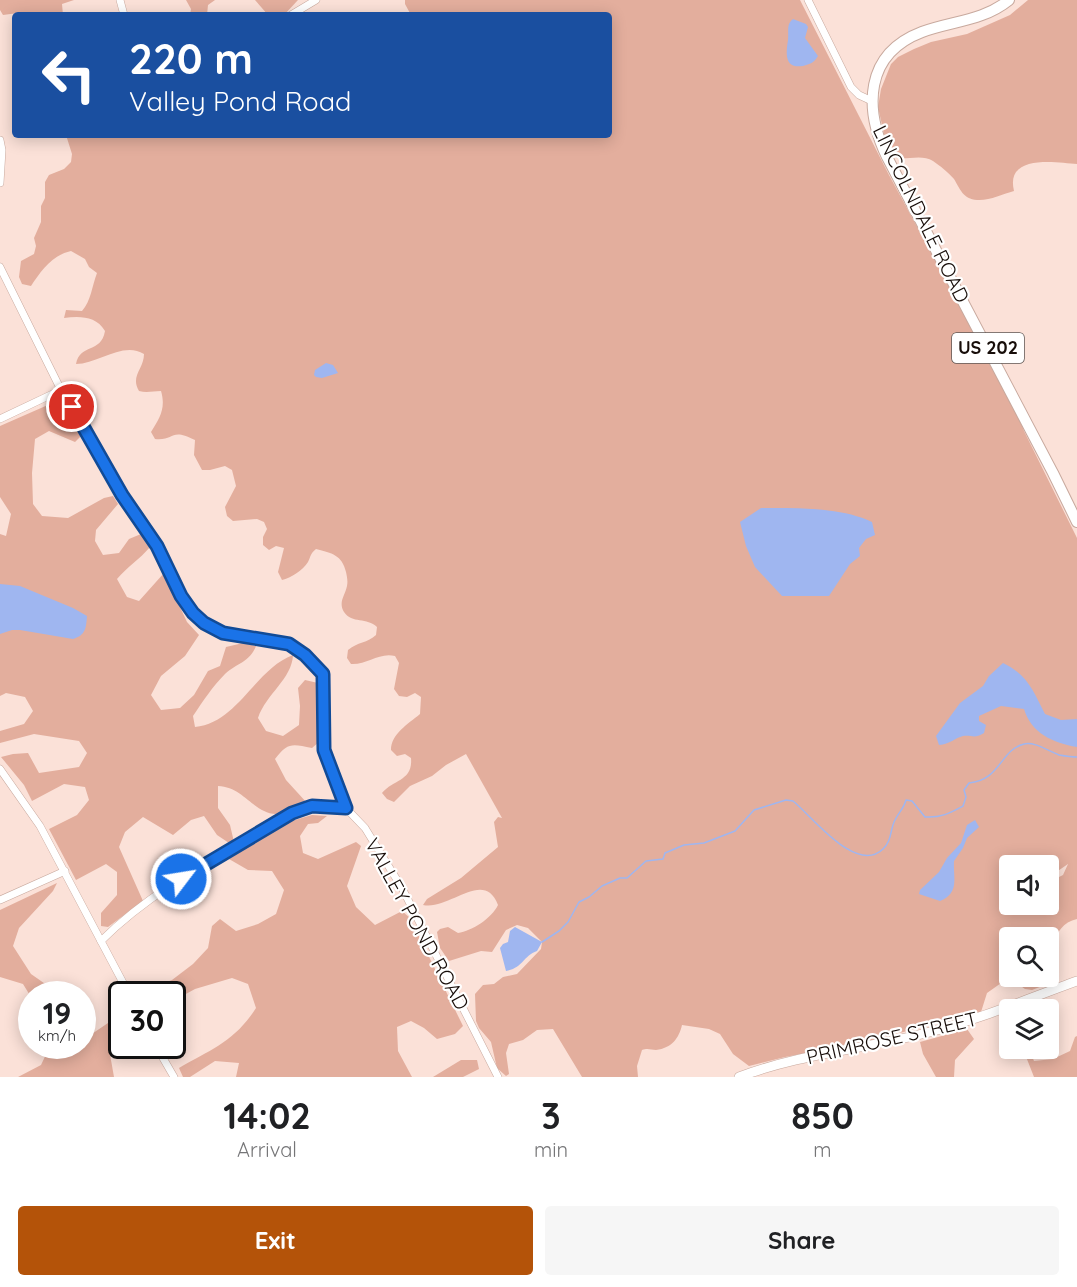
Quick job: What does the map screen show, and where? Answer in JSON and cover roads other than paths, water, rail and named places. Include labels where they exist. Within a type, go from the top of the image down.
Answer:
[{"type":"main road","name":"LINCOLNDALE ROAD","points":[[1009,0],[984,15],[933,28],[906,40],[892,52],[874,82],[872,100],[874,124],[887,157],[1077,522]]},
{"type":"main road","name":"PRIMROSE STREET","points":[[739,1077],[778,1064],[929,1033],[995,1012],[1077,981]]},
{"type":"street","points":[[296,12],[316,0]]},
{"type":"street","points":[[808,0],[851,87],[859,95],[872,100]]},
{"type":"street","points":[[0,140],[2,150],[0,183]]},
{"type":"street","name":"VALLEY POND ROAD","points":[[0,267],[61,390],[122,495],[157,546],[181,596],[193,613],[204,623],[223,633],[289,644],[305,655],[323,674],[324,750],[346,808],[364,828],[402,888],[498,1077]]},
{"type":"street","points":[[0,419],[61,390]]},
{"type":"street","points":[[0,769],[26,803],[65,870],[122,981]]},
{"type":"street","points":[[101,941],[118,924],[151,899],[292,813],[312,806],[346,808]]},
{"type":"street","points":[[0,900],[65,870]]},
{"type":"street","points":[[164,1059],[174,1077]]},
{"type":"water","points":[[793,19],[806,24],[808,27],[805,38],[818,56],[812,63],[803,66],[792,65],[788,59],[788,28]]},
{"type":"water","points":[[326,363],[333,365],[338,373],[322,378],[316,377],[315,370]]},
{"type":"water","points":[[761,508],[818,509],[846,513],[872,522],[875,535],[866,539],[859,548],[860,556],[850,564],[829,596],[782,596],[755,567],[746,546],[740,522]]},
{"type":"water","points":[[0,584],[20,586],[73,608],[87,616],[84,630],[81,635],[73,639],[20,630],[0,634]]},
{"type":"water","points":[[1003,663],[1024,678],[1045,714],[1061,720],[1077,719],[1077,747],[1044,736],[1032,724],[1024,709],[1001,706],[979,716],[979,721],[986,725],[984,733],[976,736],[963,736],[939,745],[936,736],[960,703],[983,686],[989,676]]},
{"type":"water","points":[[975,820],[979,827],[967,838],[954,861],[954,884],[950,894],[940,901],[919,894],[961,843],[967,825]]},
{"type":"water","points":[[515,927],[542,942],[537,951],[516,967],[506,971],[500,948],[508,942],[510,931]]},
{"type":"waterway","points":[[542,942],[568,922],[579,902],[602,886],[620,878],[627,878],[646,861],[663,859],[665,853],[684,845],[704,843],[735,831],[754,810],[786,800],[793,801],[823,830],[848,849],[860,855],[872,855],[886,846],[893,824],[906,800],[912,801],[925,817],[941,816],[954,811],[963,806],[966,797],[964,790],[969,783],[980,781],[988,776],[1016,747],[1028,743],[1059,755],[1077,757]]}]
